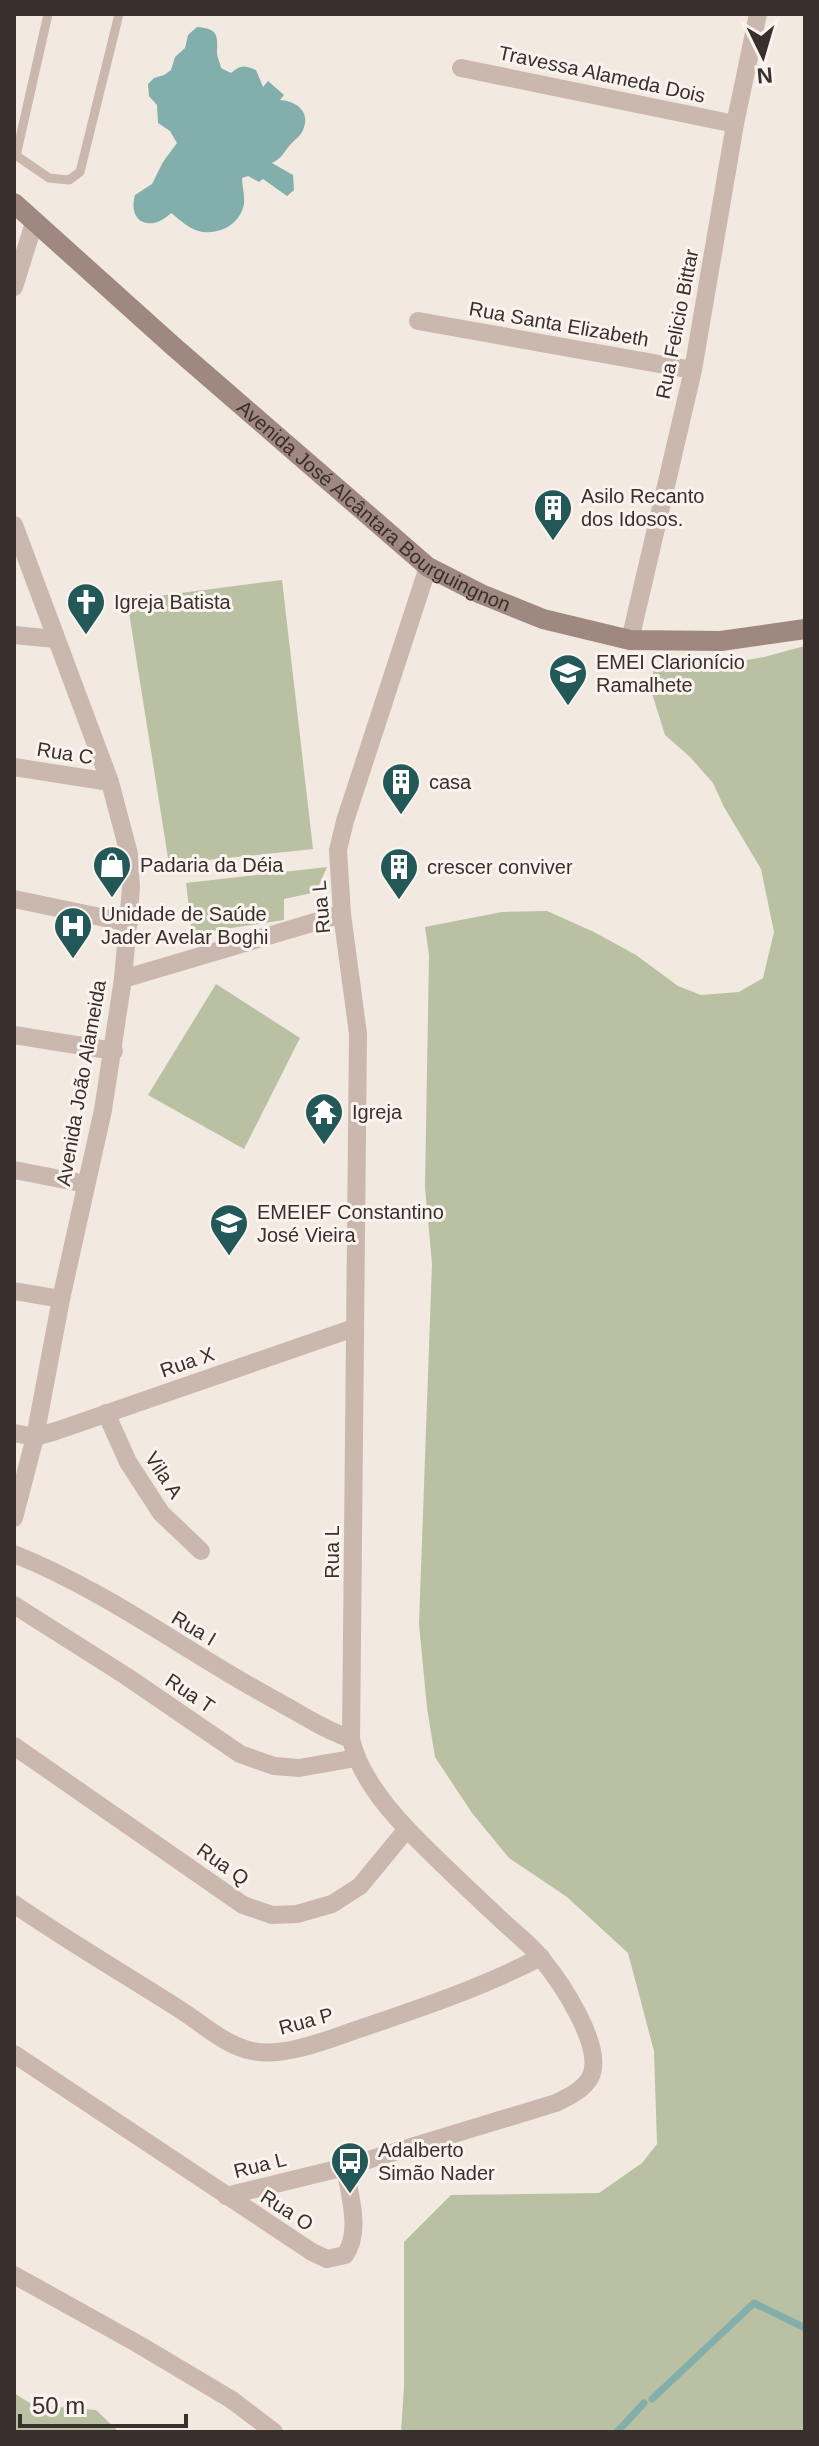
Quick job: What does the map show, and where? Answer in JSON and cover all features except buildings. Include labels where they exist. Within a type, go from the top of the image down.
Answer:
[{"type":"street","name":"Rua Felicio Bittar","points":[[630,640],[693,370],[735,124],[758,14]]},
{"type":"street","name":"Travessa Alameda Dois","points":[[461,68],[735,124]]},
{"type":"street","name":"Avenida José Alcântara Bourguingnon","points":[[14,203],[428,567],[481,594],[543,619],[630,640],[721,641],[805,629]]},
{"type":"street","points":[[14,287],[34,223]]},
{"type":"street","name":"Rua Santa Elizabeth","points":[[418,321],[693,370]]},
{"type":"street","name":"Avenida João Alameida","points":[[14,525],[110,782],[129,854],[131,888],[114,1051],[35,1437],[14,1518]]},
{"type":"street","name":"Rua L","points":[[226,2196],[345,2167],[556,2103],[572,2095],[589,2080],[593,2062],[592,2048],[579,2014],[541,1957],[407,1829],[372,1785],[356,1758],[351,1739],[358,1034],[342,914],[338,850],[428,567]]},
{"type":"street","points":[[14,635],[56,639]]},
{"type":"street","name":"Rua C","points":[[14,767],[110,782]]},
{"type":"street","points":[[14,899],[129,923]]},
{"type":"street","points":[[123,979],[342,914]]},
{"type":"street","points":[[14,1035],[114,1051]]},
{"type":"street","points":[[14,1170],[86,1184]]},
{"type":"street","points":[[14,1291],[61,1299]]},
{"type":"street","name":"Rua X","points":[[35,1437],[354,1328]]},
{"type":"street","name":"Vila A","points":[[106,1413],[128,1462],[161,1513],[201,1551]]},
{"type":"street","points":[[14,1433],[35,1437]]},
{"type":"street","name":"Rua I","points":[[14,1554],[81,1584],[223,1672],[329,1731],[351,1739]]},
{"type":"street","name":"Rua T","points":[[14,1605],[240,1754],[274,1766],[299,1768],[356,1758]]},
{"type":"street","name":"Rua Q","points":[[14,1746],[243,1905],[262,1914],[297,1914],[332,1904],[360,1886],[407,1829]]},
{"type":"street","name":"Rua P","points":[[14,1904],[221,2039],[252,2051],[284,2051],[328,2039],[504,1976],[541,1957]]},
{"type":"street","name":"Rua O","points":[[14,2054],[226,2196],[327,2259],[345,2255],[350,2248],[354,2225],[345,2167]]},
{"type":"street","points":[[14,2275],[232,2400],[274,2432]]},
{"type":"lane","points":[[48,14],[15,155],[49,178],[69,180],[80,172],[119,14]]},
{"type":"green space","points":[[282,580],[313,849],[169,864],[127,600]]},
{"type":"green space","points":[[805,646],[805,2432],[401,2432],[404,2242],[451,2195],[599,2193],[642,2163],[657,2144],[654,2051],[628,1953],[567,1897],[509,1858],[472,1813],[435,1757],[419,1624],[432,1264],[425,1187],[429,955],[425,927],[502,912],[547,911],[594,932],[636,955],[678,986],[701,995],[739,992],[763,978],[774,932],[761,869],[713,783],[665,735],[650,687],[654,669],[700,668]]},
{"type":"green space","points":[[327,867],[316,892],[284,899],[284,920],[192,934],[186,883]]},
{"type":"green space","points":[[216,984],[300,1038],[244,1149],[148,1095]]},
{"type":"green space","points":[[14,2393],[33,2405],[96,2410],[119,2432],[14,2432]]},
{"type":"water","points":[[197,27],[216,34],[221,68],[231,73],[243,67],[256,70],[263,87],[268,81],[284,95],[280,100],[296,105],[305,117],[301,134],[272,163],[293,175],[294,190],[287,196],[263,179],[259,182],[248,176],[242,178],[242,211],[233,223],[213,232],[194,230],[171,213],[156,222],[143,222],[133,205],[135,195],[152,184],[177,143],[170,131],[158,123],[157,105],[149,96],[148,84],[171,70],[175,57],[185,48],[188,35]]},
{"type":"waterway","points":[[652,2399],[754,2303],[805,2328]]},
{"type":"waterway","points":[[617,2432],[644,2403]]},
{"type":"place","name":"Asilo Recanto dos Idosos.","points":[[553,542]]},
{"type":"place","name":"Igreja Batista","points":[[86,636]]},
{"type":"place","name":"EMEI Clarionício Ramalhete","points":[[568,707]]},
{"type":"place","name":"casa","points":[[401,816]]},
{"type":"place","name":"Padaria da Déia","points":[[112,899]]},
{"type":"place","name":"crescer conviver","points":[[399,901]]},
{"type":"place","name":"Unidade de Saúde Jader Avelar Boghi","points":[[73,960]]},
{"type":"place","name":"Igreja","points":[[324,1146]]},
{"type":"place","name":"EMEIEF Constantino José Vieira","points":[[229,1257]]},
{"type":"place","name":"Adalberto Simão Nader","points":[[350,2195]]}]
